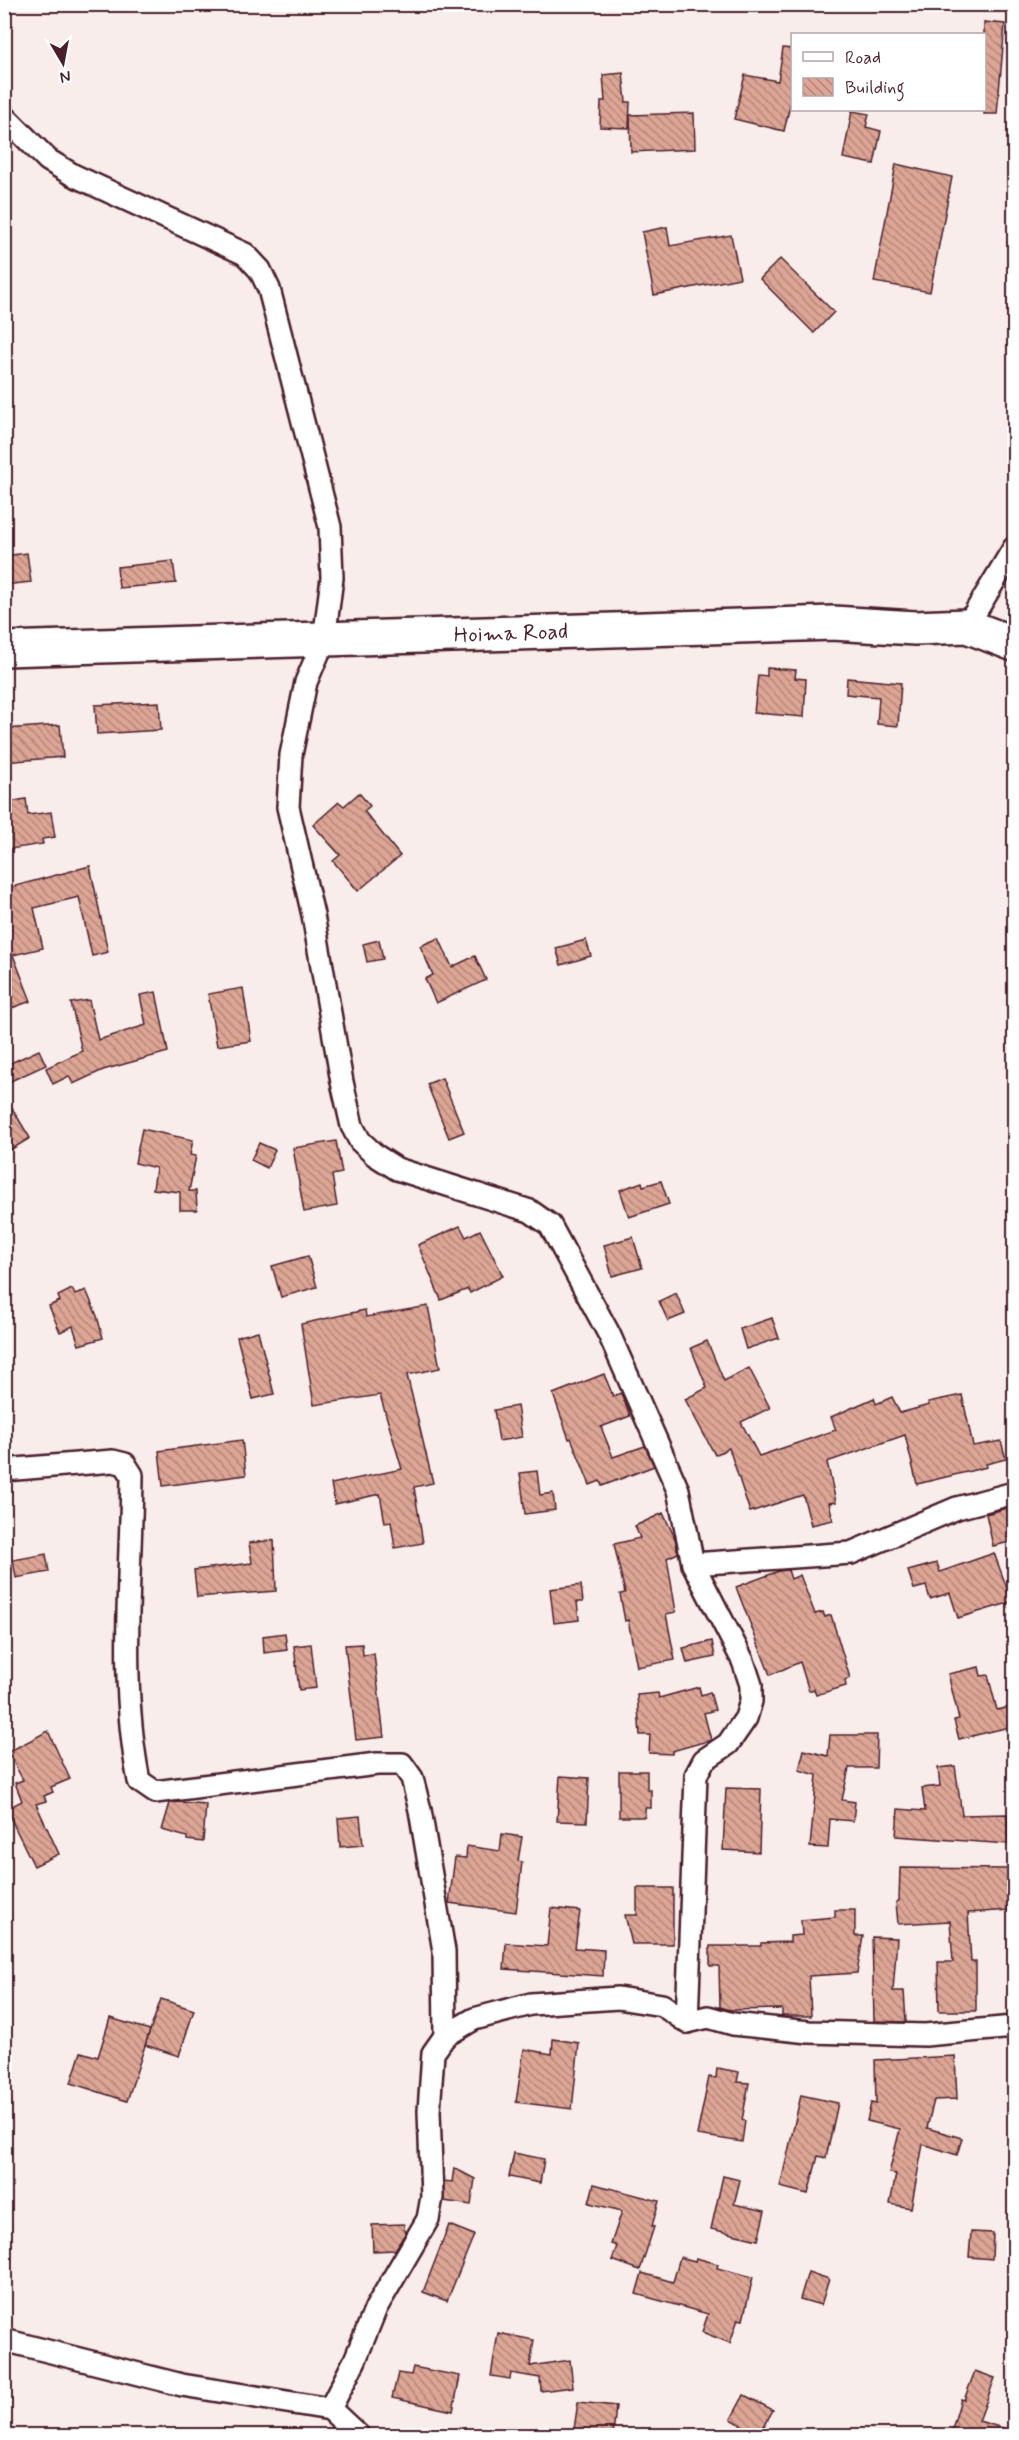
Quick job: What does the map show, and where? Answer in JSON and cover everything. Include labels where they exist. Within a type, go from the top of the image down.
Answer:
[{"type":"main road","name":"Hoima Road","points":[[4,649],[833,623],[915,628],[967,626],[1014,644]]},
{"type":"street","points":[[4,116],[48,160],[101,190],[244,254],[260,270],[275,307],[330,527],[332,578],[324,640],[306,682],[291,755],[288,807],[313,915],[342,1082],[352,1126],[360,1141],[375,1155],[398,1169],[530,1211],[550,1226],[609,1334],[678,1490],[693,1564],[743,1661],[750,1685],[751,1701],[746,1718],[728,1744],[704,1760],[696,1775],[687,2022]]},
{"type":"street","points":[[967,626],[1014,548]]},
{"type":"street","points":[[4,1470],[113,1461],[125,1464],[132,1475],[126,1670],[130,1735],[139,1782],[155,1792],[377,1764],[402,1764],[412,1778],[420,1810],[444,1951],[445,2036]]},
{"type":"street","points":[[693,1564],[851,1553],[957,1508],[1014,1493]]},
{"type":"street","points":[[330,2409],[355,2360],[376,2308],[428,2219],[432,2197],[429,2111],[433,2053],[445,2036],[474,2019],[531,2004],[618,1998],[662,2005],[687,2022],[708,2017],[733,2024],[809,2032],[925,2035],[1014,2026]]},
{"type":"street","points":[[4,2340],[182,2385],[330,2409],[359,2436]]},
{"type":"building","points":[[984,22],[1005,24],[997,114],[984,114],[986,111],[986,33],[984,33]]},
{"type":"building","points":[[783,48],[791,49],[791,101],[784,131],[734,119],[745,75],[778,81]]},
{"type":"building","points":[[623,73],[626,102],[630,102],[629,128],[600,127],[601,101],[605,101],[603,75]]},
{"type":"building","points":[[852,111],[869,114],[866,127],[881,131],[874,164],[843,158]]},
{"type":"building","points":[[694,113],[695,149],[631,152],[630,115]]},
{"type":"building","points":[[896,164],[952,177],[930,292],[874,282]]},
{"type":"building","points":[[667,227],[670,246],[731,235],[740,278],[654,295],[642,232]]},
{"type":"building","points":[[780,259],[834,312],[814,333],[760,279]]},
{"type":"building","points":[[27,553],[31,582],[4,585],[4,556]]},
{"type":"building","points":[[173,561],[176,583],[119,588],[117,567]]},
{"type":"building","points":[[767,668],[796,670],[795,678],[806,679],[804,717],[754,713],[758,675],[767,676]]},
{"type":"building","points":[[847,678],[901,683],[898,726],[877,724],[879,697],[846,694]]},
{"type":"building","points":[[159,702],[161,730],[97,734],[95,705]]},
{"type":"building","points":[[60,725],[63,757],[4,762],[4,729]]},
{"type":"building","points":[[359,793],[370,806],[364,811],[400,856],[358,891],[333,861],[340,855],[313,825],[339,802],[344,806]]},
{"type":"building","points":[[26,799],[28,815],[51,812],[55,837],[42,839],[43,844],[4,850],[4,803]]},
{"type":"building","points":[[90,866],[108,952],[92,956],[79,897],[34,908],[43,948],[13,955],[31,1001],[9,1009],[4,997],[4,889]]},
{"type":"building","points":[[439,938],[452,967],[475,956],[486,980],[436,1003],[425,979],[433,975],[420,946]]},
{"type":"building","points":[[379,940],[383,959],[367,962],[363,944]]},
{"type":"building","points":[[586,940],[591,956],[561,965],[556,948]]},
{"type":"building","points":[[243,988],[251,1041],[217,1046],[208,994]]},
{"type":"building","points":[[156,992],[168,1052],[103,1070],[73,1084],[69,1076],[53,1084],[46,1068],[82,1051],[71,1003],[89,1000],[98,1040],[146,1025],[140,995]]},
{"type":"building","points":[[39,1050],[46,1065],[4,1084],[4,1066]]},
{"type":"building","points":[[442,1078],[464,1132],[449,1138],[427,1084]]},
{"type":"building","points":[[4,1095],[30,1138],[4,1154]]},
{"type":"building","points":[[142,1129],[193,1140],[190,1155],[196,1156],[189,1191],[196,1191],[197,1210],[180,1210],[180,1192],[153,1189],[156,1168],[135,1163]]},
{"type":"building","points":[[336,1141],[342,1173],[332,1175],[337,1206],[304,1212],[293,1148]]},
{"type":"building","points":[[259,1143],[275,1150],[267,1168],[251,1160]]},
{"type":"building","points":[[661,1181],[669,1204],[629,1217],[620,1190],[642,1182],[643,1186]]},
{"type":"building","points":[[460,1226],[466,1237],[480,1230],[503,1276],[470,1293],[468,1289],[441,1300],[418,1245]]},
{"type":"building","points":[[633,1237],[642,1268],[612,1276],[604,1245]]},
{"type":"building","points":[[308,1256],[317,1287],[281,1297],[272,1266]]},
{"type":"building","points":[[72,1289],[75,1295],[86,1290],[103,1338],[79,1345],[73,1326],[60,1332],[49,1306],[60,1301],[58,1296]]},
{"type":"building","points":[[676,1293],[685,1314],[668,1321],[659,1301]]},
{"type":"building","points":[[428,1306],[440,1368],[407,1375],[433,1483],[414,1487],[423,1543],[395,1548],[391,1522],[385,1523],[380,1494],[335,1504],[331,1484],[402,1469],[380,1395],[314,1405],[301,1324],[365,1310],[366,1317]]},
{"type":"building","points":[[772,1318],[779,1338],[746,1349],[740,1329]]},
{"type":"building","points":[[258,1331],[274,1394],[253,1399],[237,1337]]},
{"type":"building","points":[[707,1341],[724,1381],[749,1368],[770,1408],[741,1422],[759,1456],[836,1430],[831,1417],[874,1398],[876,1404],[892,1397],[900,1413],[929,1405],[928,1402],[962,1395],[973,1446],[1001,1441],[1006,1459],[986,1464],[987,1467],[917,1484],[905,1435],[827,1462],[836,1502],[829,1503],[833,1520],[811,1525],[803,1495],[750,1512],[729,1448],[715,1455],[685,1399],[707,1388],[691,1348]]},
{"type":"building","points":[[604,1374],[613,1396],[621,1393],[630,1416],[601,1427],[613,1457],[645,1446],[654,1466],[602,1486],[600,1481],[590,1485],[571,1438],[569,1439],[553,1394]]},
{"type":"building","points":[[517,1406],[522,1437],[499,1441],[494,1410]]},
{"type":"building","points":[[242,1440],[246,1475],[163,1486],[159,1451]]},
{"type":"building","points":[[537,1471],[540,1495],[553,1493],[555,1510],[525,1514],[520,1473]]},
{"type":"building","points":[[1007,1508],[1014,1541],[993,1546],[986,1514]]},
{"type":"building","points":[[663,1513],[675,1538],[678,1553],[667,1558],[676,1612],[666,1614],[675,1660],[637,1667],[628,1620],[625,1621],[620,1594],[625,1593],[614,1544],[640,1538],[635,1526]]},
{"type":"building","points":[[274,1540],[276,1591],[197,1597],[194,1570],[252,1563],[249,1543]]},
{"type":"building","points":[[994,1553],[1012,1602],[958,1618],[950,1593],[930,1599],[926,1586],[914,1589],[908,1571],[937,1563],[940,1572]]},
{"type":"building","points":[[46,1554],[49,1572],[16,1578],[13,1560]]},
{"type":"building","points":[[788,1570],[791,1579],[800,1575],[815,1614],[823,1612],[825,1617],[831,1615],[850,1678],[845,1680],[846,1686],[816,1695],[814,1689],[809,1691],[800,1662],[770,1675],[736,1587],[779,1571]]},
{"type":"building","points":[[581,1585],[583,1602],[577,1602],[579,1620],[554,1623],[550,1589]]},
{"type":"building","points":[[285,1633],[287,1650],[264,1653],[263,1636]]},
{"type":"building","points":[[712,1641],[715,1657],[687,1663],[683,1648]]},
{"type":"building","points":[[311,1644],[316,1688],[299,1690],[294,1646]]},
{"type":"building","points":[[362,1644],[363,1655],[374,1654],[384,1737],[356,1740],[345,1645]]},
{"type":"building","points":[[979,1667],[981,1676],[988,1675],[997,1710],[1014,1706],[1014,1726],[959,1739],[954,1720],[959,1719],[948,1674]]},
{"type":"building","points":[[699,1687],[701,1695],[710,1692],[715,1710],[704,1713],[711,1740],[672,1751],[672,1754],[649,1753],[650,1735],[640,1735],[637,1695],[658,1693],[659,1698]]},
{"type":"building","points":[[48,1731],[70,1779],[51,1787],[53,1792],[44,1796],[46,1801],[36,1804],[59,1854],[34,1866],[6,1809],[22,1801],[15,1783],[23,1780],[8,1752]]},
{"type":"building","points":[[830,1735],[877,1735],[876,1768],[849,1768],[842,1800],[855,1802],[853,1821],[830,1819],[828,1848],[810,1847],[817,1775],[799,1770],[804,1750],[828,1756]]},
{"type":"building","points":[[955,1766],[962,1815],[1007,1814],[1008,1844],[896,1836],[898,1809],[925,1811],[922,1788],[940,1786],[938,1768]]},
{"type":"building","points":[[619,1771],[647,1771],[647,1790],[651,1790],[651,1808],[645,1808],[645,1817],[619,1817]]},
{"type":"building","points":[[560,1776],[589,1778],[587,1822],[557,1821]]},
{"type":"building","points":[[726,1788],[761,1789],[759,1852],[723,1850]]},
{"type":"building","points":[[170,1803],[206,1804],[203,1842],[187,1840],[187,1837],[162,1830]]},
{"type":"building","points":[[360,1816],[363,1845],[340,1847],[338,1818]]},
{"type":"building","points":[[502,1834],[522,1837],[518,1861],[522,1862],[516,1912],[449,1903],[455,1857],[466,1858],[467,1846],[500,1851]]},
{"type":"building","points":[[900,1868],[1008,1869],[1010,1910],[968,1913],[971,1962],[976,1962],[976,2011],[939,2011],[938,1962],[953,1962],[950,1921],[898,1924],[896,1902],[899,1901]]},
{"type":"building","points":[[637,1888],[673,1888],[673,1944],[632,1944],[625,1915],[637,1915]]},
{"type":"building","points":[[551,1908],[580,1911],[575,1948],[604,1950],[603,1976],[504,1969],[506,1943],[547,1946]]},
{"type":"building","points":[[835,1910],[855,1910],[855,1936],[863,1936],[857,1973],[809,1976],[811,2016],[782,2016],[782,2009],[730,2010],[720,2007],[719,1966],[710,1966],[710,1946],[761,1946],[761,1943],[790,1942],[790,1936],[802,1935],[801,1920],[835,1917]]},
{"type":"building","points":[[872,1937],[897,1938],[893,1991],[904,1991],[906,2022],[874,2021]]},
{"type":"building","points":[[161,1999],[194,2010],[179,2056],[145,2045]]},
{"type":"building","points":[[110,2018],[150,2030],[127,2101],[71,2083],[81,2052],[98,2057]]},
{"type":"building","points":[[553,2039],[579,2043],[572,2109],[516,2102],[524,2049],[552,2054]]},
{"type":"building","points":[[955,2056],[957,2099],[934,2100],[927,2128],[962,2138],[957,2155],[923,2144],[911,2208],[890,2204],[896,2174],[889,2173],[900,2129],[867,2121],[871,2103],[876,2104],[875,2060]]},
{"type":"building","points":[[717,2068],[739,2072],[737,2082],[749,2083],[742,2120],[745,2121],[742,2142],[697,2135],[709,2077],[716,2078]]},
{"type":"building","points":[[801,2095],[838,2103],[826,2158],[818,2156],[808,2194],[780,2187]]},
{"type":"building","points":[[514,2153],[544,2159],[540,2183],[509,2177]]},
{"type":"building","points":[[454,2168],[475,2179],[471,2205],[444,2201],[444,2181],[452,2182]]},
{"type":"building","points":[[723,2176],[740,2180],[734,2204],[765,2211],[758,2240],[711,2229]]},
{"type":"building","points":[[594,2184],[659,2201],[652,2226],[654,2227],[640,2270],[612,2260],[617,2246],[611,2244],[622,2211],[589,2203]]},
{"type":"building","points":[[404,2224],[405,2234],[395,2250],[373,2251],[372,2225]]},
{"type":"building","points":[[449,2225],[474,2235],[447,2301],[423,2292]]},
{"type":"building","points":[[971,2232],[993,2233],[992,2259],[969,2257]]},
{"type":"building","points":[[680,2257],[695,2261],[696,2258],[718,2264],[717,2268],[753,2277],[743,2320],[738,2319],[730,2343],[702,2332],[708,2314],[636,2294],[642,2273],[673,2282]]},
{"type":"building","points":[[808,2272],[829,2279],[821,2305],[800,2299]]},
{"type":"building","points":[[498,2333],[534,2340],[530,2366],[570,2360],[573,2387],[541,2391],[540,2378],[511,2373],[510,2379],[491,2376]]},
{"type":"building","points":[[413,2367],[460,2376],[453,2411],[392,2398],[398,2373],[411,2375]]},
{"type":"building","points":[[975,2371],[995,2378],[979,2421],[1013,2431],[1013,2436],[950,2436],[961,2399],[964,2400]]},
{"type":"building","points":[[744,2395],[773,2410],[759,2435],[731,2419]]},
{"type":"building","points":[[578,2402],[616,2406],[613,2436],[573,2436]]}]
